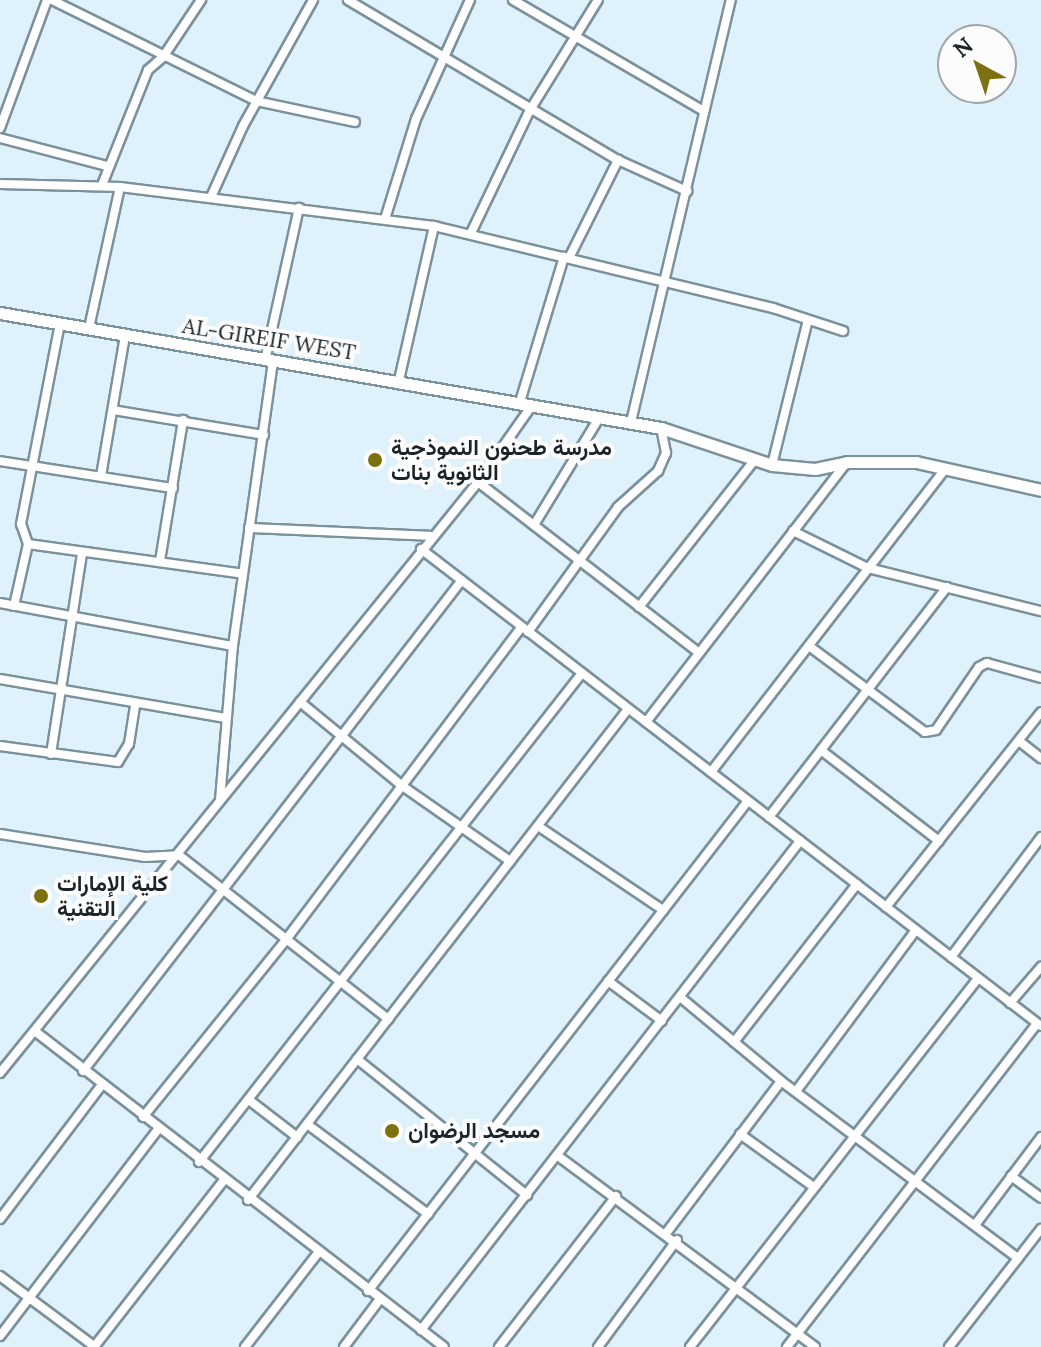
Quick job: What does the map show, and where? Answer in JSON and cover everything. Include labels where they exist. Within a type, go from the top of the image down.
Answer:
[{"type":"street","points":[[0,128],[50,0],[256,101],[355,122]]},
{"type":"street","points":[[74,11],[78,0]]},
{"type":"street","points":[[102,185],[107,166],[148,70],[163,57],[201,0]]},
{"type":"street","points":[[211,197],[256,101],[313,0]]},
{"type":"street","points":[[348,0],[618,160],[687,191]]},
{"type":"street","points":[[385,219],[441,55],[470,0]]},
{"type":"street","points":[[513,0],[704,111]]},
{"type":"street","points":[[471,233],[530,110],[598,0]]},
{"type":"street","points":[[631,422],[667,281],[731,0]]},
{"type":"street","points":[[0,138],[107,166]]},
{"type":"street","points":[[0,1073],[179,855],[430,536],[478,482],[525,406],[566,258],[618,160]]},
{"type":"street","points":[[0,184],[102,185],[434,226],[667,281],[843,331]]},
{"type":"street","points":[[89,328],[120,187]]},
{"type":"street","points":[[220,801],[233,646],[264,435],[269,362],[299,208]]},
{"type":"street","points":[[399,380],[434,226]]},
{"type":"street","name":"AL-GIREIF WEST","points":[[0,313],[269,362],[399,380],[525,406],[631,422],[661,428],[772,465],[815,469],[847,462],[916,462],[1041,490]]},
{"type":"street","points":[[772,465],[808,320]]},
{"type":"street","points":[[14,606],[28,544],[21,524],[60,323]]},
{"type":"street","points":[[101,476],[125,335]]},
{"type":"street","points":[[113,410],[264,435]]},
{"type":"street","points":[[534,525],[599,418]]},
{"type":"street","points":[[160,561],[183,420]]},
{"type":"street","points":[[143,1117],[288,937],[401,785],[525,629],[582,563],[618,507],[658,471],[666,453],[661,428]]},
{"type":"street","points":[[0,461],[173,488]]},
{"type":"street","points":[[639,607],[754,461]]},
{"type":"street","points":[[646,722],[847,462]]},
{"type":"street","points":[[711,772],[945,469]]},
{"type":"street","points":[[478,482],[699,653]]},
{"type":"street","points":[[249,528],[430,536]]},
{"type":"street","points":[[793,531],[868,568],[1041,611]]},
{"type":"street","points":[[28,544],[243,574]]},
{"type":"street","points":[[421,549],[1039,1025],[787,1347]]},
{"type":"street","points":[[51,754],[82,553]]},
{"type":"street","points":[[83,1071],[227,890],[462,580]]},
{"type":"street","points":[[769,817],[947,587]]},
{"type":"street","points":[[0,603],[233,646]]},
{"type":"street","points":[[809,646],[866,692],[929,732],[979,667],[987,663],[1041,678]]},
{"type":"street","points":[[199,1162],[582,673]]},
{"type":"street","points":[[0,679],[135,705],[226,718]]},
{"type":"street","points":[[300,702],[401,785],[510,861]]},
{"type":"street","points":[[0,746],[118,762],[126,757],[135,705]]},
{"type":"street","points":[[248,1200],[628,709]]},
{"type":"street","points":[[886,907],[1041,712]]},
{"type":"street","points":[[1019,741],[1041,758]]},
{"type":"street","points":[[821,750],[939,841]]},
{"type":"street","points":[[368,1291],[748,801]]},
{"type":"street","points":[[538,826],[663,910]]},
{"type":"street","points":[[0,834],[145,857],[179,855],[288,937],[388,1019]]},
{"type":"street","points":[[951,957],[1041,837]]},
{"type":"street","points":[[421,1330],[800,841]]},
{"type":"street","points":[[734,1042],[857,884]]},
{"type":"street","points":[[797,1090],[916,930]]},
{"type":"street","points":[[1010,1003],[1041,967]]},
{"type":"street","points":[[690,1347],[811,1185],[978,978]]},
{"type":"street","points":[[608,981],[662,1021]]},
{"type":"street","points":[[680,997],[781,1081],[1018,1258]]},
{"type":"street","points":[[36,1032],[223,1181],[443,1347]]},
{"type":"street","points":[[357,1059],[527,1195]]},
{"type":"street","points":[[667,1232],[781,1081]]},
{"type":"street","points":[[0,1219],[101,1086]]},
{"type":"street","points":[[249,1100],[297,1137]]},
{"type":"street","points":[[307,1124],[428,1214]]},
{"type":"street","points":[[0,1336],[158,1129]]},
{"type":"street","points":[[740,1134],[811,1185]]},
{"type":"street","points":[[975,1225],[1040,1141]]},
{"type":"street","points":[[558,1156],[667,1232],[815,1347]]},
{"type":"street","points":[[1011,1176],[1041,1198]]},
{"type":"street","points":[[0,1276],[94,1346],[223,1181]]},
{"type":"street","points":[[499,1347],[616,1196]]},
{"type":"street","points":[[949,1347],[1041,1229]]},
{"type":"street","points":[[598,1347],[677,1240]]},
{"type":"street","points":[[245,1347],[318,1253]]},
{"type":"street","points":[[344,1347],[380,1299]]},
{"type":"place","name":"مدرسة طحنون النموذجية الثانوية بنات","points":[[375,460]]},
{"type":"place","name":"كلية الإمارات التقنية","points":[[41,896]]},
{"type":"place","name":"مسجد الرضوان","points":[[392,1131]]}]
